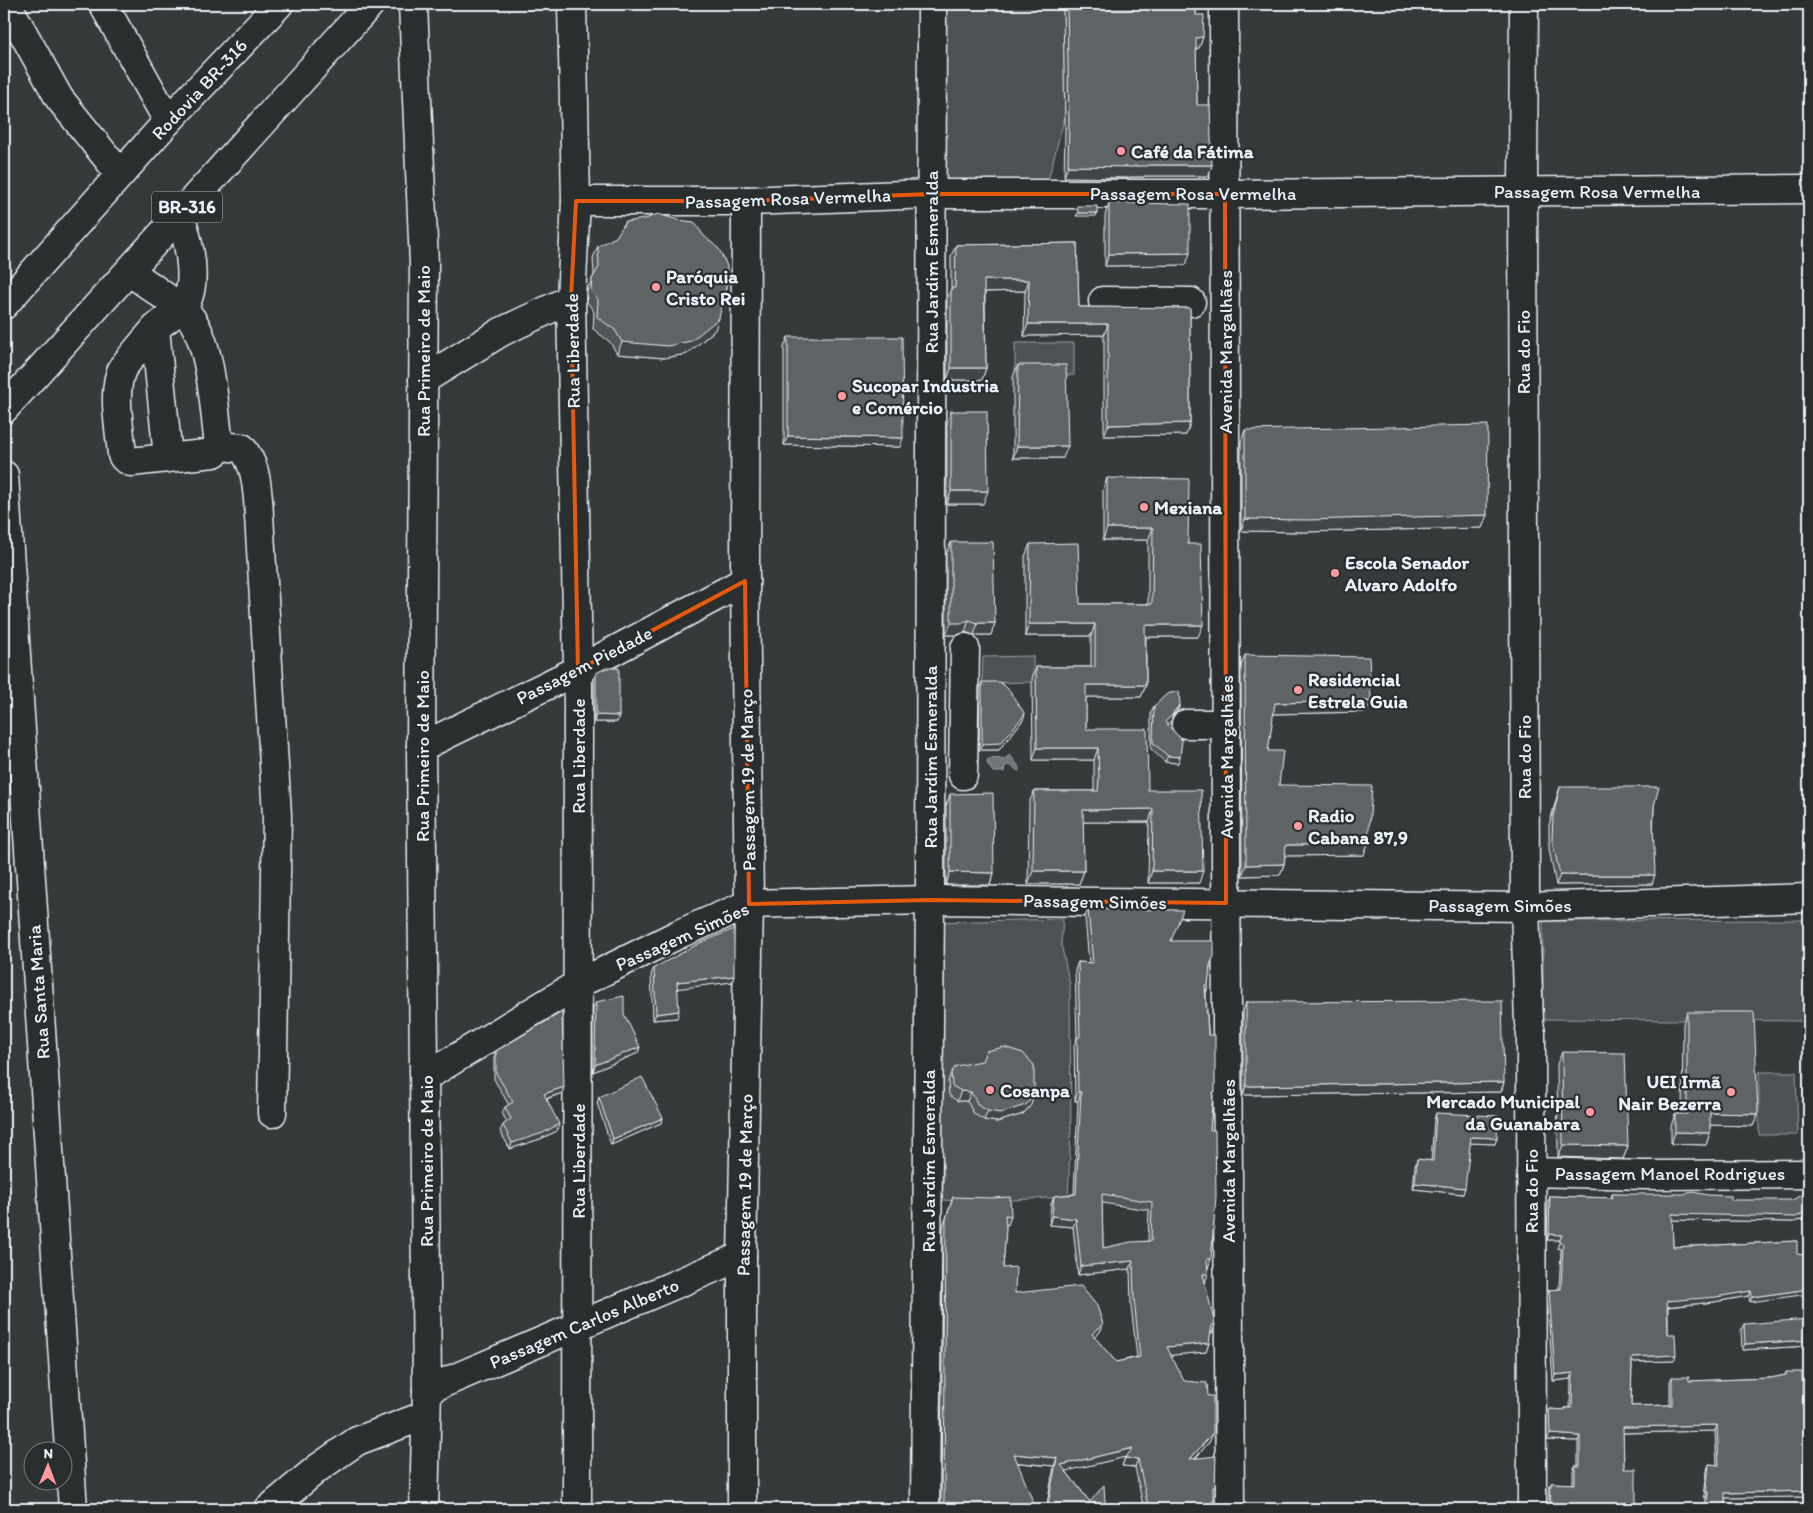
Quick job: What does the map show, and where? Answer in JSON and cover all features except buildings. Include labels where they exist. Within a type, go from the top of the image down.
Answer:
[{"type":"main road","points":[[7,4],[59,98],[120,174]]},
{"type":"main road","points":[[103,4],[168,121]]},
{"type":"main road","name":"Rodovia BR-316","points":[[4,305],[168,121],[279,4]]},
{"type":"main road","name":"BR-316","points":[[4,409],[370,4]]},
{"type":"main road","name":"Rua Primeiro de Maio","points":[[413,4],[424,264],[421,747],[427,1403],[424,1509]]},
{"type":"main road","name":"Rua Liberdade","points":[[572,4],[576,201],[571,299],[578,670],[577,1509]]},
{"type":"main road","name":"Rua Jardim Esmeralda","points":[[926,1509],[930,900],[932,4]]},
{"type":"main road","name":"Avenida Margalhães","points":[[1224,4],[1226,903],[1230,1509]]},
{"type":"main road","name":"Rua do Fio","points":[[1524,4],[1525,907],[1529,1023],[1531,1033],[1532,1509]]},
{"type":"main road","name":"Passagem Rosa Vermelha","points":[[576,201],[746,201],[931,194],[1225,194],[1809,189]]},
{"type":"main road","name":"Passagem 19 de Março","points":[[742,1509],[742,1256],[749,904],[745,581],[746,201]]},
{"type":"main road","points":[[129,271],[181,308],[194,320],[207,354],[219,446],[218,450],[214,453],[131,462],[122,455],[118,381],[124,367],[156,329],[181,308],[187,301],[190,291],[191,271],[187,236],[180,215]]},
{"type":"main road","points":[[423,380],[501,332],[571,299]]},
{"type":"main road","points":[[1103,301],[1191,302]]},
{"type":"main road","points":[[156,329],[168,458]]},
{"type":"main road","points":[[219,446],[242,448],[250,458],[255,474],[258,499],[277,815],[272,1113]]},
{"type":"main road","name":"Rua Santa Maria","points":[[4,476],[73,1509]]},
{"type":"main road","name":"Passagem Piedade","points":[[421,747],[578,670],[745,581]]},
{"type":"main road","points":[[963,775],[965,648]]},
{"type":"main road","points":[[1186,724],[1226,724]]},
{"type":"main road","name":"Passagem Simões","points":[[425,1077],[578,984],[681,932],[749,904],[930,900],[1525,907],[1809,898]]},
{"type":"main road","name":"Passagem Manoel Rodrigues","points":[[1531,1172],[1645,1175],[1809,1174]]},
{"type":"main road","name":"Passagem Carlos Alberto","points":[[277,1506],[318,1468],[358,1441],[427,1403],[577,1326],[742,1256]]},
{"type":"highlighted area","points":[[931,194],[1225,194],[1226,903],[930,900],[749,904],[745,581],[578,670],[571,299],[576,201],[746,201]]},
{"type":"shaded area","points":[[942,4],[1063,4],[1065,116],[1047,184],[940,186]]},
{"type":"shaded area","points":[[1015,343],[1074,343],[1074,375],[1015,375]]},
{"type":"shaded area","points":[[1033,656],[1033,682],[982,683],[983,657]]},
{"type":"shaded area","points":[[1010,755],[1019,767],[1019,771],[1007,765],[1004,772],[993,772],[987,763],[988,759],[997,758],[1003,760]]},
{"type":"shaded area","points":[[1063,919],[1061,944],[1070,985],[1071,1131],[1068,1197],[975,1202],[942,1200],[944,1174],[939,1139],[943,1085],[933,922]]},
{"type":"shaded area","points":[[1809,920],[1809,1021],[1543,1019],[1543,921]]},
{"type":"shaded area","points":[[1759,1072],[1796,1072],[1798,1135],[1759,1135]]},
{"type":"place","name":"Café da Fátima","points":[[1121,151]]},
{"type":"place","name":"Paróquia Cristo Rei","points":[[656,287]]},
{"type":"place","name":"Sucopar Industria e Comércio","points":[[842,396]]},
{"type":"place","name":"Mexiana","points":[[1144,507]]},
{"type":"place","name":"Escola Senador Alvaro Adolfo","points":[[1335,573]]},
{"type":"place","name":"Residencial Estrela Guia","points":[[1298,690]]},
{"type":"place","name":"Radio Cabana 87,9","points":[[1298,826]]},
{"type":"place","name":"Cosanpa","points":[[990,1090]]},
{"type":"place","name":"UEI Irmã Nair Bezerra","points":[[1731,1092]]},
{"type":"place","name":"Mercado Municipal da Guanabara","points":[[1590,1112]]}]
